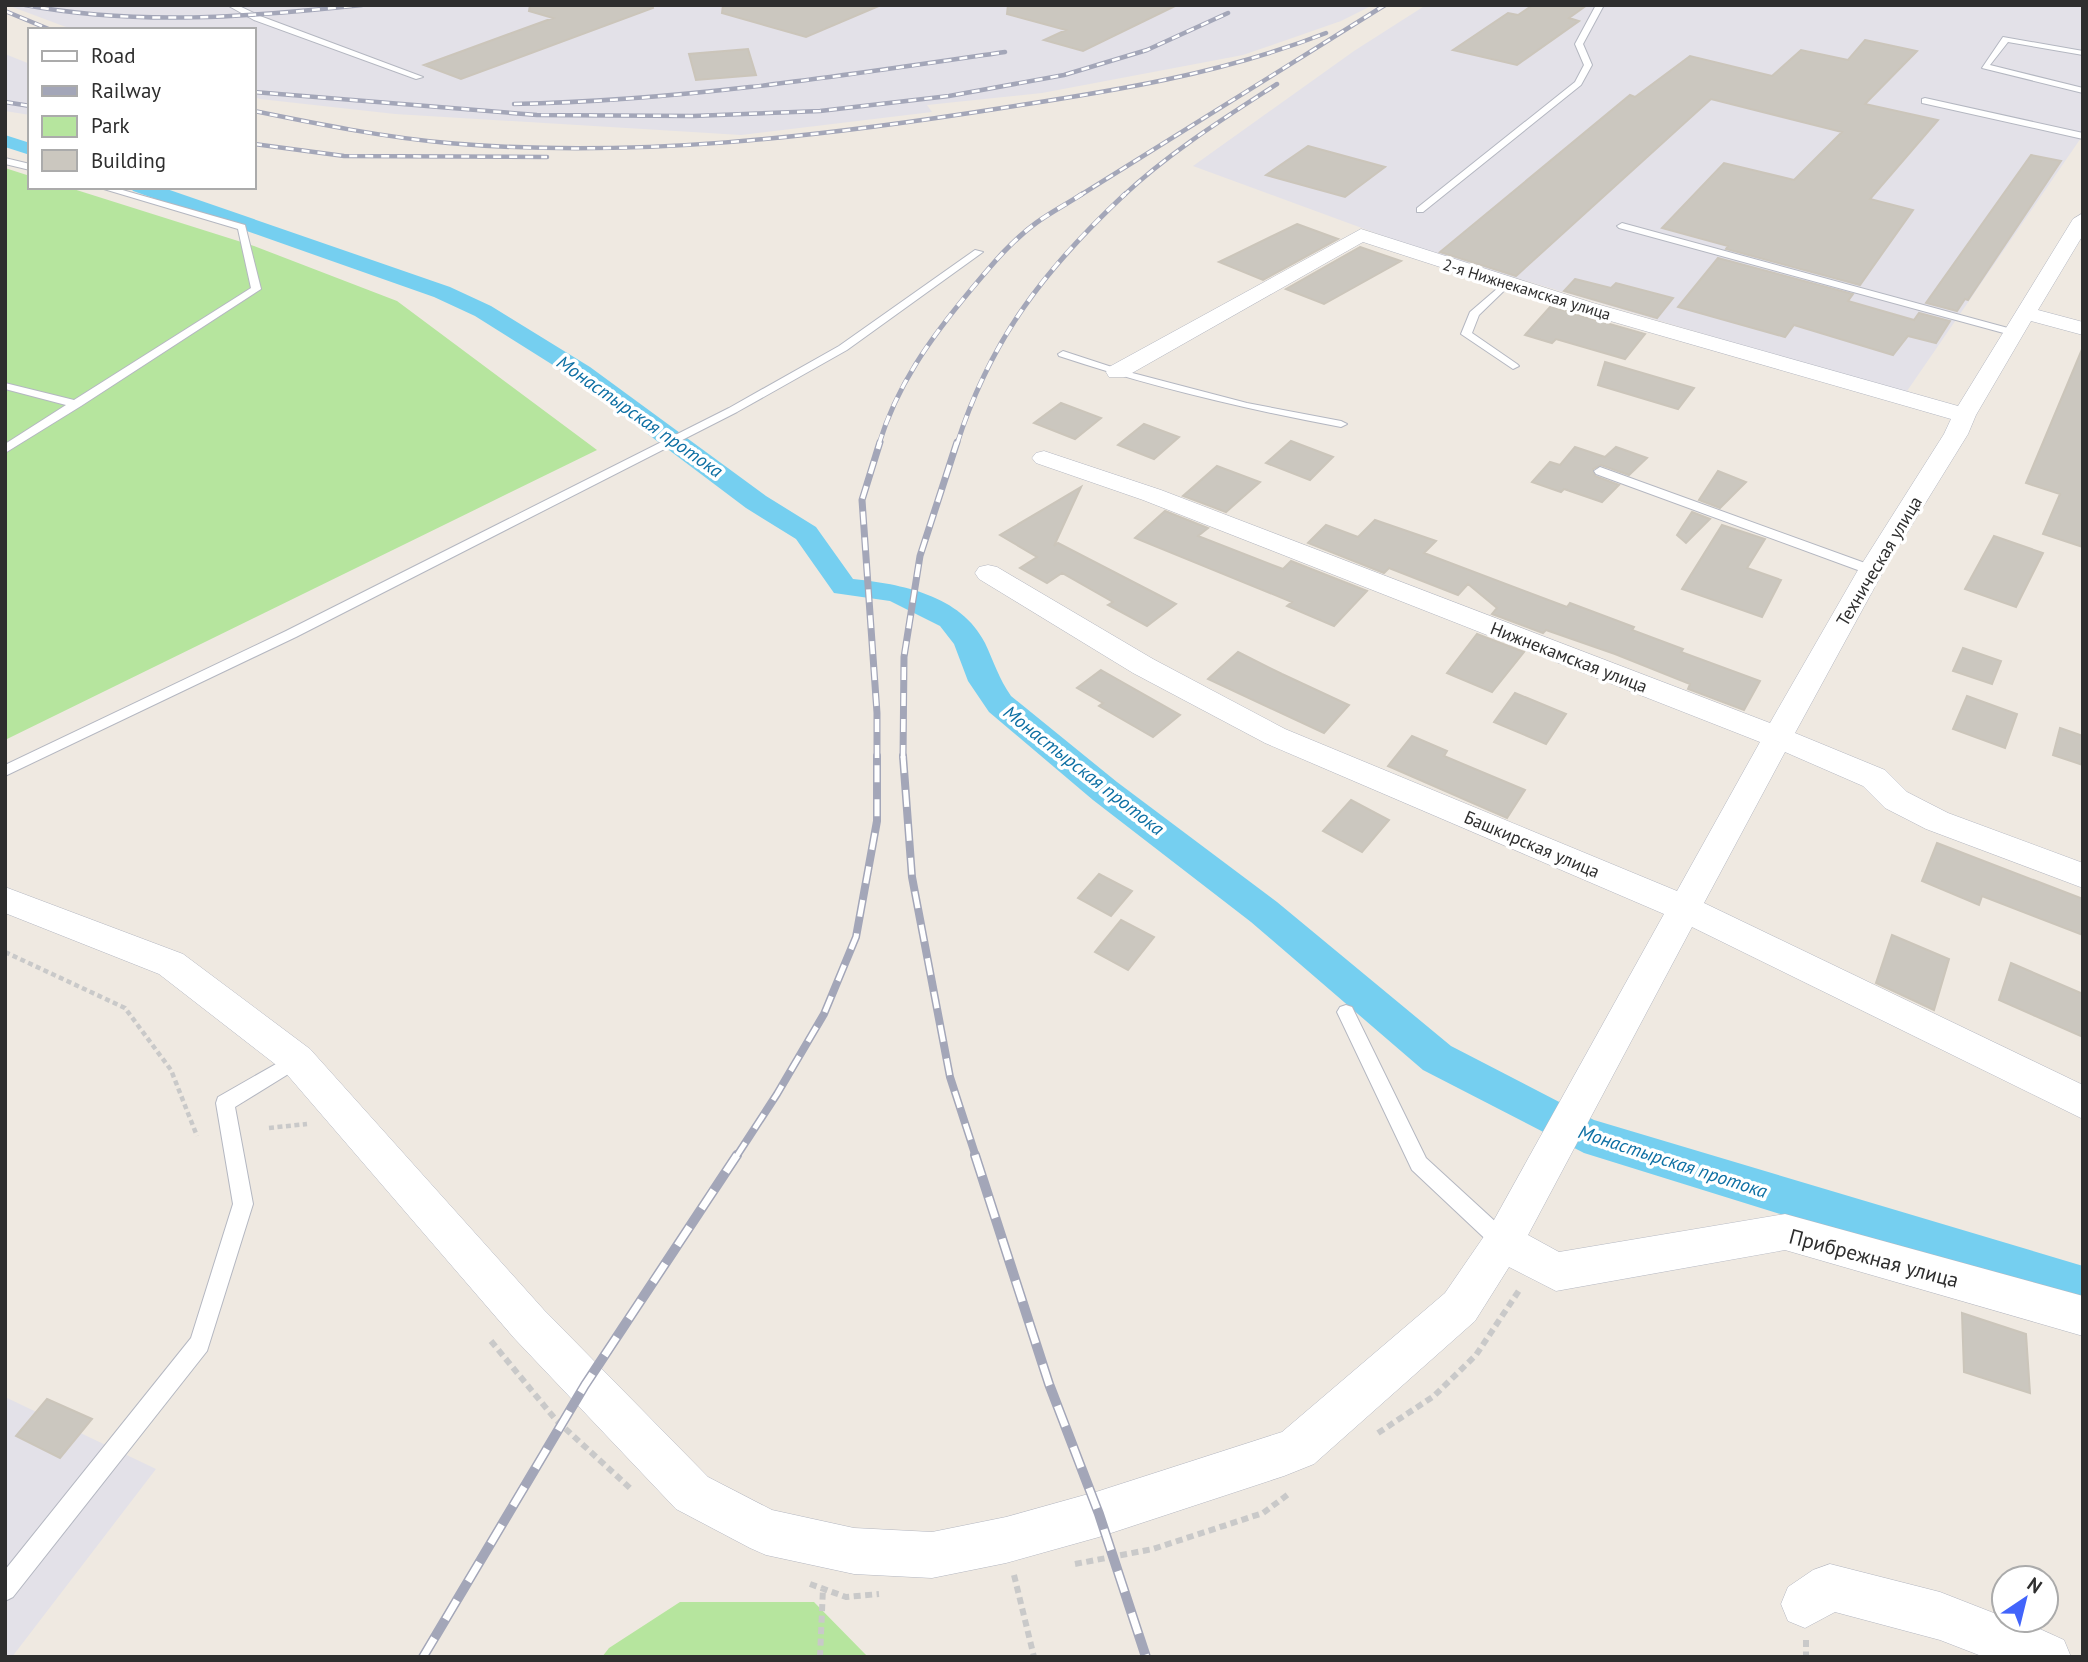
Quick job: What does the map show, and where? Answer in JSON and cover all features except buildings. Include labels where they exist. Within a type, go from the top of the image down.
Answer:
[{"type":"street","name":"Техническая улица","points":[[5,899],[171,964],[297,1060],[529,1324],[692,1493],[766,1532],[854,1551],[932,1555],[1006,1540],[1098,1514],[1298,1448],[1460,1307],[1503,1242],[1871,570],[2083,219]]},
{"type":"street","name":"2-я Нижнекамская улица","points":[[1117,372],[1361,235],[1506,284],[1790,368],[1964,415]]},
{"type":"street","points":[[2021,323],[2083,329]]},
{"type":"street","name":"Нижнекамская улица","points":[[1044,458],[1152,495],[1846,764],[1874,778],[1896,800],[1937,821],[2083,876]]},
{"type":"street","name":"Башкирская улица","points":[[988,573],[1143,666],[1275,736],[1686,909],[2083,1103]]},
{"type":"street","name":"Прибрежная улица","points":[[1503,1242],[1556,1272],[1785,1232],[2083,1316]]},
{"type":"street","points":[[1805,1605],[1830,1587],[1940,1616],[2047,1657]]},
{"type":"lane","points":[[231,5],[257,18],[419,76]]},
{"type":"lane","points":[[1420,210],[1578,83],[1588,65],[1579,44],[1600,5]]},
{"type":"lane","points":[[2083,53],[2006,39],[1985,66],[2083,91]]},
{"type":"lane","points":[[1925,101],[2083,136]]},
{"type":"lane","points":[[5,160],[28,166]]},
{"type":"lane","points":[[5,449],[256,289],[242,227],[108,189]]},
{"type":"lane","points":[[1622,226],[2021,323]]},
{"type":"lane","points":[[5,771],[290,634],[733,410],[843,348],[978,251]]},
{"type":"lane","points":[[1506,284],[1474,314],[1466,334],[1513,366]]},
{"type":"lane","points":[[1063,354],[1117,372],[1246,406],[1341,424]]},
{"type":"lane","points":[[5,386],[77,404]]},
{"type":"lane","points":[[1600,471],[1871,570]]},
{"type":"lane","points":[[1346,1012],[1419,1164],[1503,1242]]},
{"type":"lane","points":[[9,1579],[200,1344],[243,1203],[225,1103],[297,1060]]},
{"type":"path","points":[[5,952],[125,1008],[171,1070],[197,1136]]},
{"type":"path","points":[[820,1657],[823,1588]]},
{"type":"shaded area","points":[[7,5],[1373,5],[1341,21],[1243,55],[1042,93],[927,105],[932,112],[741,135],[395,114],[260,99],[256,98],[256,28],[69,28]]},
{"type":"shaded area","points":[[1426,5],[2083,5],[2083,135],[1905,394],[1419,249],[1193,166],[1354,51]]},
{"type":"shaded area","points":[[5,54],[28,63],[28,115],[5,111]]},
{"type":"shaded area","points":[[5,1397],[156,1469],[12,1657],[5,1657]]},
{"type":"green space","points":[[5,168],[28,175],[28,189],[73,189],[254,246],[397,301],[597,450],[5,740]]},
{"type":"green space","points":[[680,1602],[814,1602],[868,1657],[602,1657],[609,1648]]},
{"type":"waterway","name":"Монастырская протока","points":[[5,141],[28,148]]},
{"type":"waterway","name":"Монастырская протока","points":[[146,189],[442,292],[483,311],[581,372],[756,502],[806,533],[844,587],[896,593],[951,619],[969,642],[984,681],[1000,704],[1105,791],[1264,912],[1437,1058],[1584,1135],[2083,1287]]},
{"type":"railway","points":[[25,5],[67,12],[151,17],[236,16],[362,5]]},
{"type":"railway","points":[[1079,196],[1385,5]]},
{"type":"railway","points":[[5,11],[46,28]]},
{"type":"railway","points":[[256,92],[537,115],[693,116],[820,111],[949,96],[1064,75],[1147,50],[1228,13]]},
{"type":"railway","points":[[256,111],[374,134],[448,143],[587,148],[726,142],[864,128],[1126,88],[1247,60],[1326,33]]},
{"type":"railway","points":[[514,104],[699,93],[1005,52]]},
{"type":"railway","points":[[1123,196],[1178,150],[1277,84]]},
{"type":"railway","points":[[5,102],[28,106]]},
{"type":"railway","points":[[256,144],[344,156],[547,157]]},
{"type":"railway","points":[[879,444],[905,382],[928,345],[955,310],[1018,238],[1082,194]]},
{"type":"railway","points":[[957,444],[986,371],[1024,307],[1070,250],[1125,194]]},
{"type":"railway","points":[[736,1157],[824,1014],[856,937],[877,821],[877,713],[862,500],[880,442]]},
{"type":"railway","points":[[903,756],[904,657],[920,556],[957,442]]},
{"type":"railway","points":[[903,756],[912,877],[950,1077],[976,1157]]},
{"type":"railway","points":[[423,1657],[585,1385],[737,1155]]},
{"type":"railway","points":[[975,1155],[1049,1384],[1099,1514],[1146,1657]]}]
